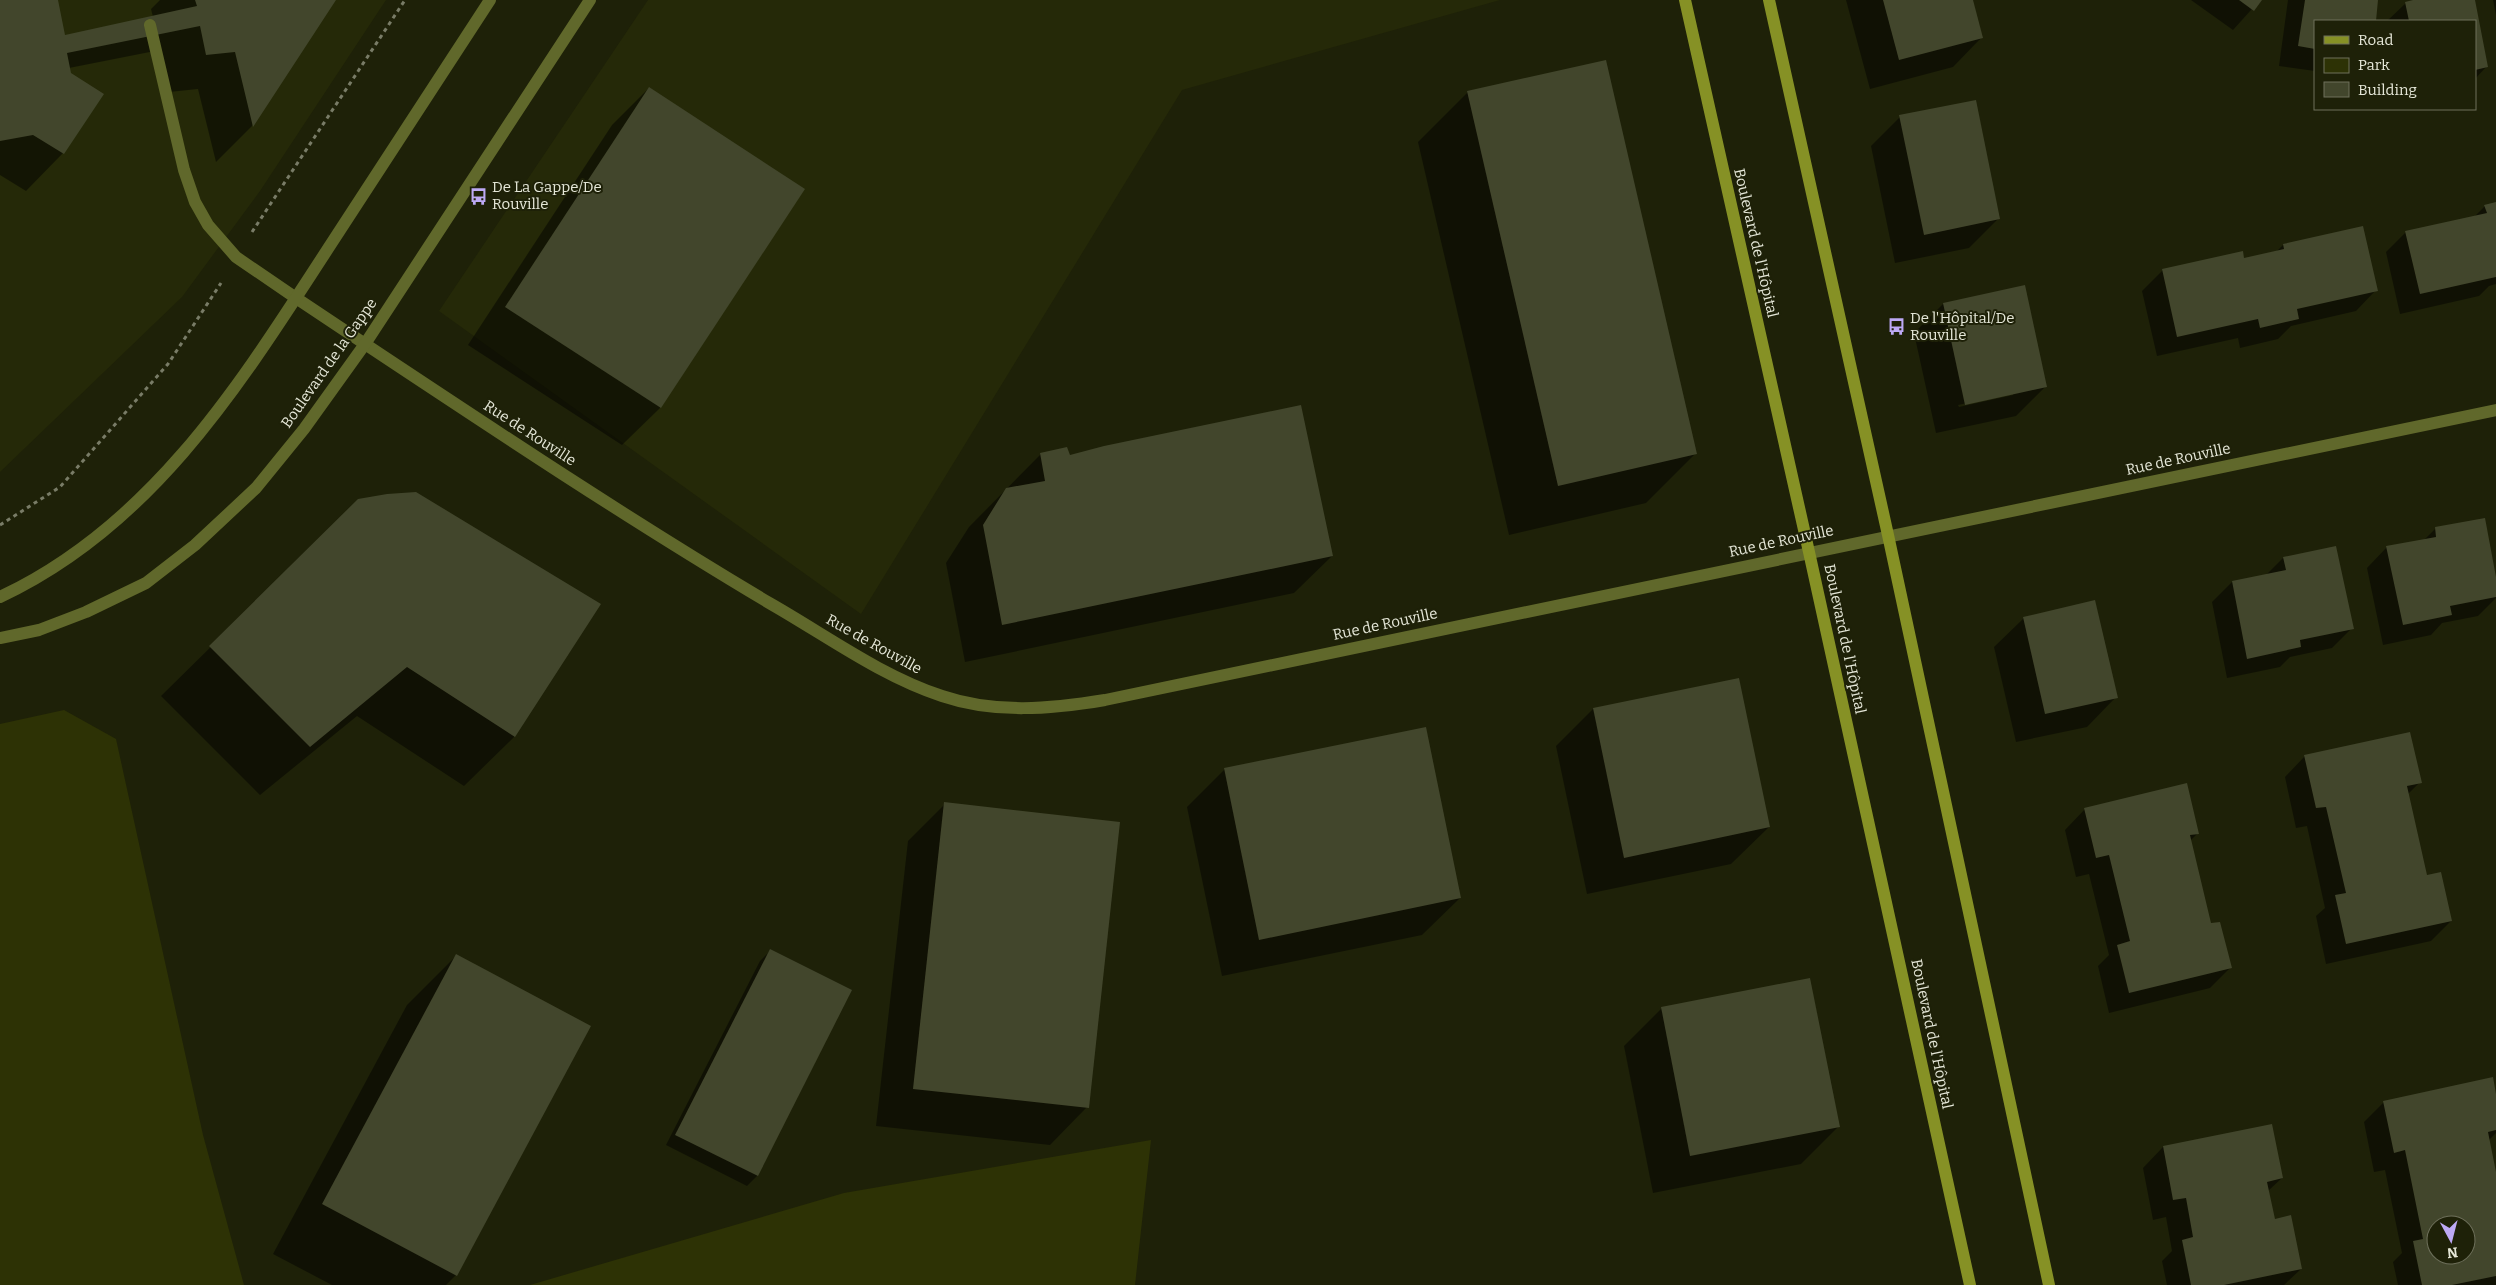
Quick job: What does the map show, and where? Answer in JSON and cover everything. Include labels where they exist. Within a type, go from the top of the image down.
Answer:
[{"type":"main road","name":"Boulevard de l'Hôpital","points":[[1685,0],[1809,552],[1970,1285]]},
{"type":"main road","points":[[1769,0],[1888,535],[2049,1285]]},
{"type":"street","points":[[0,597],[24,586],[85,545],[134,507],[185,452],[226,400],[296,298],[490,0]]},
{"type":"street","name":"Boulevard de la Gappe","points":[[0,638],[40,630],[86,612],[146,583],[195,545],[256,488],[304,429],[365,344],[590,0]]},
{"type":"street","name":"Rue de Rouville","points":[[150,25],[184,170],[195,202],[208,226],[236,256],[365,344],[668,543],[895,678],[944,697],[1000,707],[1053,709],[1105,700],[1888,535],[2496,410]]},
{"type":"path","points":[[0,525],[60,487],[168,364],[208,306],[236,256],[405,0]]},
{"type":"shaded area","points":[[0,0],[386,0],[260,191],[182,297],[0,472]]},
{"type":"shaded area","points":[[648,0],[1500,0],[1182,90],[861,614],[439,311]]},
{"type":"green space","points":[[64,710],[116,739],[203,1135],[244,1285],[0,1285],[0,724]]},
{"type":"green space","points":[[1151,1140],[1135,1285],[530,1285],[844,1193]]},
{"type":"building","points":[[0,0],[58,0],[65,35],[197,6],[195,0],[336,0],[253,127],[235,52],[206,55],[200,26],[67,53],[71,73],[104,94],[64,154],[33,135],[0,141]]},
{"type":"building","points":[[1883,0],[1973,0],[1983,38],[1899,60]]},
{"type":"building","points":[[2239,0],[2262,0],[2254,11]]},
{"type":"building","points":[[2305,0],[2378,0],[2376,20],[2314,20],[2314,49],[2298,46]]},
{"type":"building","points":[[2413,0],[2475,0],[2488,67],[2476,70],[2476,20],[2409,20],[2405,2]]},
{"type":"building","points":[[1606,60],[1697,454],[1558,486],[1467,91]]},
{"type":"building","points":[[649,87],[805,189],[661,408],[505,307]]},
{"type":"building","points":[[1976,100],[2000,219],[1924,235],[1899,115]]},
{"type":"building","points":[[2496,202],[2496,277],[2420,294],[2405,231],[2487,213],[2484,205]]},
{"type":"building","points":[[2363,226],[2378,291],[2297,309],[2299,319],[2260,328],[2258,319],[2177,337],[2162,269],[2243,251],[2244,258],[2284,249],[2283,244]]},
{"type":"building","points":[[2025,285],[2047,387],[1965,405],[1943,303]]},
{"type":"building","points":[[1301,405],[1333,556],[1002,625],[983,525],[1006,488],[1045,481],[1040,453],[1067,447],[1070,455],[1104,446]]},
{"type":"building","points":[[416,492],[601,604],[515,737],[407,667],[310,747],[209,646],[358,499]]},
{"type":"building","points":[[2485,518],[2496,577],[2496,597],[2450,606],[2452,615],[2403,625],[2386,546],[2436,537],[2435,527]]},
{"type":"building","points":[[2336,546],[2354,629],[2300,640],[2301,647],[2247,659],[2232,581],[2286,570],[2283,557]]},
{"type":"building","points":[[2095,600],[2118,698],[2045,714],[2023,617]]},
{"type":"building","points":[[1739,678],[1770,827],[1624,858],[1593,708]]},
{"type":"building","points":[[1426,727],[1461,898],[1259,940],[1224,768]]},
{"type":"building","points":[[2410,732],[2422,783],[2407,786],[2427,875],[2441,872],[2452,921],[2346,944],[2335,895],[2346,893],[2326,807],[2316,808],[2304,755]]},
{"type":"building","points":[[2187,783],[2199,834],[2190,835],[2211,923],[2220,922],[2232,968],[2129,993],[2117,945],[2130,941],[2109,855],[2096,858],[2084,808]]},
{"type":"building","points":[[944,802],[1120,822],[1089,1108],[913,1089]]},
{"type":"building","points":[[770,949],[852,990],[758,1176],[675,1135]]},
{"type":"building","points":[[456,954],[591,1026],[457,1276],[322,1204]]},
{"type":"building","points":[[1810,978],[1840,1127],[1690,1156],[1661,1007]]},
{"type":"building","points":[[2493,1077],[2496,1094],[2496,1130],[2488,1132],[2496,1172],[2496,1276],[2452,1285],[2422,1285],[2413,1241],[2423,1239],[2405,1150],[2394,1153],[2383,1101]]},
{"type":"building","points":[[2272,1124],[2283,1178],[2267,1182],[2275,1219],[2291,1215],[2302,1269],[2224,1285],[2191,1285],[2182,1240],[2193,1237],[2186,1198],[2173,1200],[2163,1146]]},
{"type":"place","name":"De La Gappe/De Rouville","points":[[478,196]]},
{"type":"place","name":"De l'Hôpital/De Rouville","points":[[1896,327]]}]
